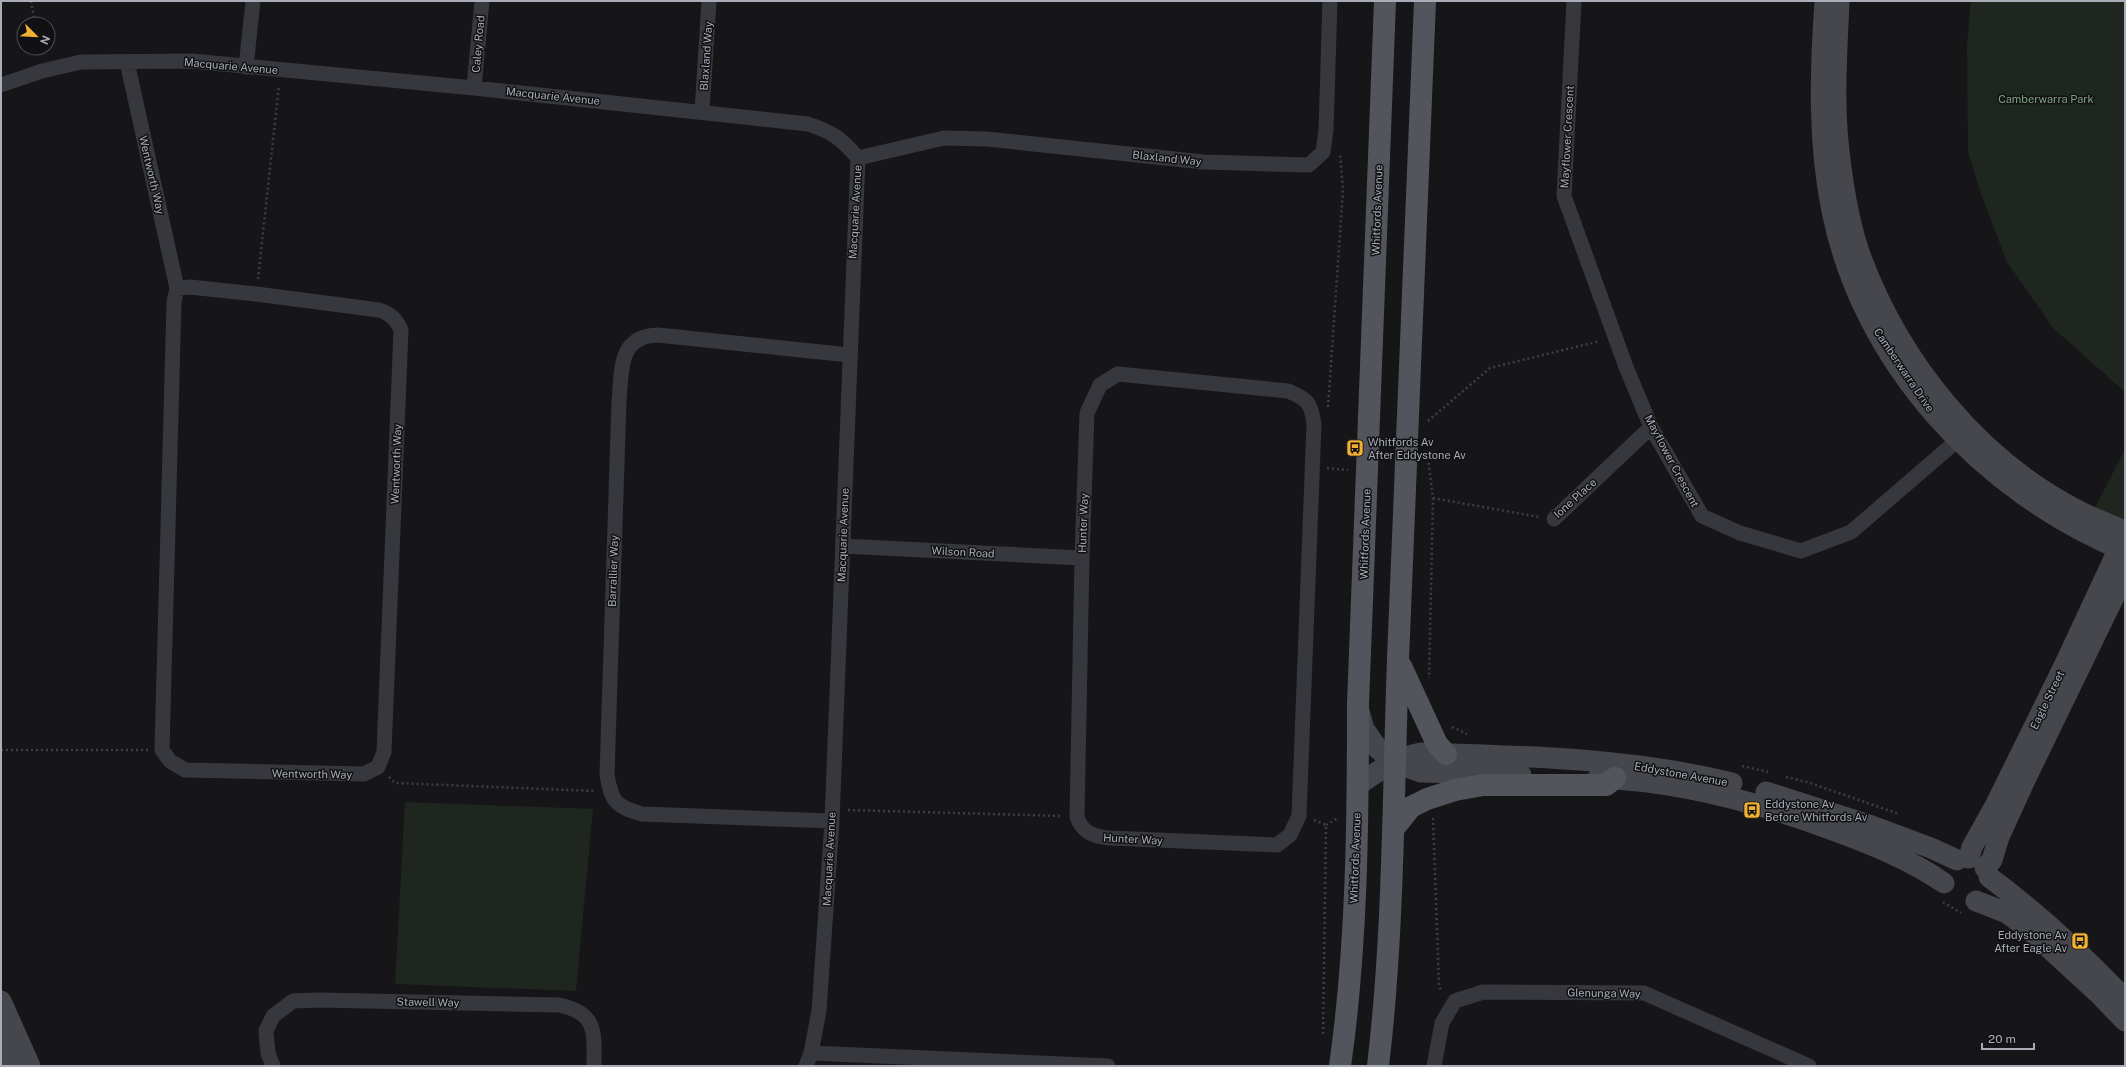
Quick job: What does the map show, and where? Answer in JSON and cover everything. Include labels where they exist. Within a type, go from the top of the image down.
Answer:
[{"type":"main road","name":"Whitfords Avenue","points":[[1340,1066],[1349,998],[1352,953],[1358,785],[1358,704],[1385,1]]},
{"type":"main road","points":[[1378,1066],[1389,946],[1395,827],[1398,662],[1425,1]]},
{"type":"main road","points":[[1398,662],[1437,744],[1446,754]]},
{"type":"main road","points":[[1395,827],[1411,807],[1428,799],[1455,790],[1483,785],[1606,785],[1615,778]]},
{"type":"street","points":[[246,67],[253,1]]},
{"type":"street","name":"Caley Road","points":[[474,88],[482,1]]},
{"type":"street","name":"Blaxland Way","points":[[702,111],[710,1]]},
{"type":"street","name":"Blaxland Way","points":[[858,158],[944,138],[987,140],[1203,162],[1309,165],[1323,152],[1326,130],[1330,1]]},
{"type":"street","name":"Mayflower Crescent","points":[[1574,1],[1564,196],[1614,337],[1651,427],[1702,516],[1740,533],[1801,551],[1851,532],[1961,434]]},
{"type":"street","name":"Camberwarra Drive","points":[[1825,1],[1821,55],[1822,147],[1832,213],[1849,270],[1881,338],[1932,413],[2036,486],[2077,510],[2123,543]]},
{"type":"street","name":"Camberwarra Drive","points":[[1839,1],[1834,91],[1839,151],[1849,214],[1861,259],[1884,309],[1902,342],[1961,434]]},
{"type":"street","name":"Macquarie Avenue","points":[[1,85],[81,62],[192,61],[280,71],[474,88],[702,111],[808,124],[830,131],[843,141],[858,158],[849,355],[832,816],[820,1011],[809,1060]]},
{"type":"street","name":"Wentworth Way","points":[[127,62],[177,288],[174,302],[162,750],[170,761],[185,770],[364,774],[378,767],[384,752],[401,330],[397,321],[389,313],[379,310],[190,286],[177,288]]},
{"type":"street","name":"Barrallier Way","points":[[832,816],[642,814],[622,808],[612,799],[607,767],[619,401],[623,358],[630,345],[644,335],[658,335],[849,355]]},
{"type":"street","name":"Hunter Way","points":[[1118,374],[1280,390],[1302,396],[1311,407],[1314,424],[1302,784],[1299,816],[1290,835],[1277,845],[1095,837],[1080,826],[1078,816],[1082,558],[1087,413],[1100,385],[1118,374]]},
{"type":"street","name":"Ione Place","points":[[1554,519],[1651,427]]},
{"type":"street","name":"Eagle Street","points":[[2123,543],[1996,804],[1972,847],[1975,866],[1992,860],[1999,837],[2025,780],[2125,574]]},
{"type":"street","name":"Wilson Road","points":[[843,546],[1082,558]]},
{"type":"street","name":"Eddystone Avenue","points":[[1358,704],[1364,729],[1378,750],[1395,761],[1421,772],[1615,778],[1698,790],[1772,808],[1892,854],[1916,866],[1941,891]]},
{"type":"street","name":"Eddystone Avenue","points":[[1358,785],[1395,761],[1421,753],[1606,762],[1655,767],[1745,786],[1836,814],[1931,848],[1975,866],[2016,897],[2066,941],[2125,999]]},
{"type":"street","points":[[1970,908],[1986,892],[1975,866],[1946,871],[1941,891],[1948,893],[1955,900],[1965,903],[1970,908],[2007,913],[2027,928],[2099,994],[2125,1021]]},
{"type":"street","name":"Glenunga Way","points":[[1434,1066],[1442,1023],[1455,1001],[1484,992],[1644,993],[1731,1033],[1809,1066]]},
{"type":"street","name":"Stawell Way","points":[[274,1066],[268,1053],[266,1031],[273,1016],[294,1001],[320,1000],[559,1005],[575,1008],[588,1018],[594,1037],[594,1066]]},
{"type":"street","points":[[1,1001],[17,1064]]},
{"type":"street","points":[[1,1038],[17,1064]]},
{"type":"street","points":[[809,1060],[1108,1066]]},
{"type":"path","points":[[31,1],[34,16]]},
{"type":"path","points":[[256,294],[280,71]]},
{"type":"path","points":[[1328,412],[1343,190],[1340,152]]},
{"type":"path","points":[[1423,426],[1490,368],[1614,337]]},
{"type":"path","points":[[1427,455],[1433,498],[1429,680]]},
{"type":"path","name":"Ione Place","points":[[1433,498],[1554,519]]},
{"type":"path","points":[[1,750],[162,750]]},
{"type":"path","points":[[378,767],[395,783],[610,792]]},
{"type":"path","points":[[1314,813],[1314,820],[1326,825],[1322,1037]]},
{"type":"path","points":[[1436,814],[1432,819],[1439,986],[1451,1008]]},
{"type":"path","points":[[832,816],[1078,816]]},
{"type":"path","points":[[1941,891],[1949,907],[1970,908]]},
{"type":"green space","name":"Camberwarra Park","points":[[1971,1],[2125,1],[2125,392],[2053,328],[2007,262],[1981,194],[1968,152],[1967,45]]},
{"type":"green space","points":[[2125,449],[2125,518],[2091,516]]},
{"type":"green space","points":[[405,802],[593,809],[576,991],[395,984]]},
{"type":"place","name":"Whitfords Av After Eddystone Av","points":[[1355,448]]},
{"type":"place","name":"Eddystone Av Before Whitfords Av","points":[[1752,810]]},
{"type":"place","name":"Eddystone Av After Eagle Av","points":[[2080,941]]}]
